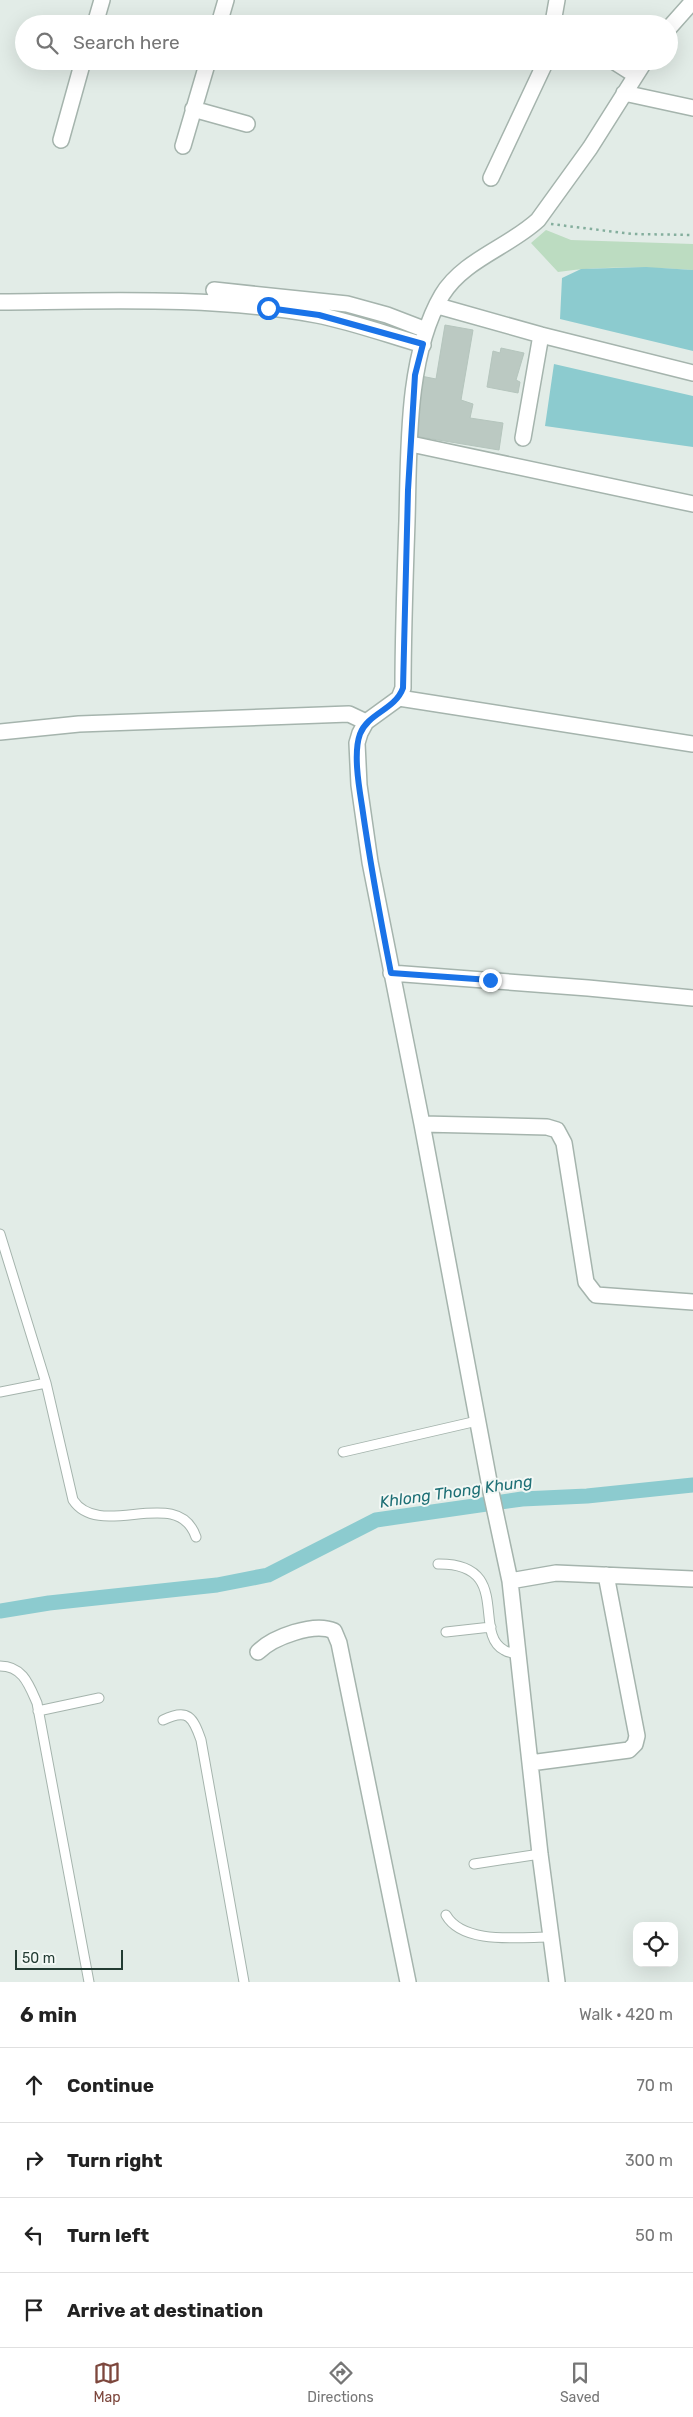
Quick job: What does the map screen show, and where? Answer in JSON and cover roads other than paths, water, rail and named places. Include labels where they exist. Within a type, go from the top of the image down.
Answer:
[{"type":"street","points":[[97,15],[102,0]]},
{"type":"street","points":[[222,15],[226,0]]},
{"type":"street","points":[[554,15],[557,0]]},
{"type":"street","points":[[678,18],[693,1]]},
{"type":"street","points":[[61,140],[80,70]]},
{"type":"street","points":[[183,146],[205,70]]},
{"type":"street","points":[[491,178],[542,70]]},
{"type":"street","points":[[627,70],[632,73]]},
{"type":"street","points":[[556,1982],[510,1581],[477,1421],[422,1124],[370,862],[359,785],[357,743],[366,722],[399,698],[403,688],[415,375],[425,337],[443,294],[466,269],[528,230],[538,220],[590,148],[635,70]]},
{"type":"street","points":[[624,92],[693,108]]},
{"type":"street","points":[[193,109],[247,124]]},
{"type":"street","points":[[214,290],[347,304],[387,315],[425,337]]},
{"type":"street","points":[[0,302],[173,302],[268,308],[319,315],[425,337]]},
{"type":"street","points":[[438,306],[541,335],[693,372]]},
{"type":"street","points":[[523,438],[541,335]]},
{"type":"street","points":[[411,444],[693,504]]},
{"type":"street","points":[[399,698],[693,744]]},
{"type":"street","points":[[0,732],[79,724],[349,714],[366,722]]},
{"type":"street","points":[[391,973],[693,998]]},
{"type":"street","points":[[422,1124],[547,1127],[558,1130],[564,1143],[586,1282],[591,1291],[596,1295],[693,1302]]},
{"type":"street","points":[[510,1581],[556,1573],[693,1578]]},
{"type":"street","points":[[530,1763],[629,1750],[635,1744],[637,1736],[606,1575]]},
{"type":"street","points":[[258,1652],[280,1636],[316,1629],[327,1628],[334,1631],[340,1643],[408,1982]]},
{"type":"lane","points":[[0,1234],[46,1383],[69,1487],[77,1506],[83,1511],[102,1516],[156,1512],[174,1516],[188,1523],[193,1528],[196,1537]]},
{"type":"lane","points":[[0,1392],[46,1383]]},
{"type":"lane","points":[[343,1452],[477,1421]]},
{"type":"lane","points":[[438,1564],[463,1566],[479,1579],[484,1589],[491,1626],[497,1644],[504,1651],[519,1654]]},
{"type":"lane","points":[[446,1632],[491,1626]]},
{"type":"lane","points":[[0,1666],[14,1668],[22,1673],[31,1689],[38,1711],[89,1982]]},
{"type":"lane","points":[[38,1711],[99,1698]]},
{"type":"lane","points":[[163,1720],[176,1714],[188,1716],[195,1722],[200,1740],[244,1982]]},
{"type":"lane","points":[[474,1864],[540,1854]]},
{"type":"lane","points":[[446,1915],[451,1924],[466,1933],[502,1937],[550,1937]]},
{"type":"water","points":[[646,267],[693,270],[693,351],[560,319],[562,278],[581,269]]},
{"type":"water","points":[[554,364],[693,396],[693,447],[545,426]]},
{"type":"waterway","name":"Khlong Thong Khung","points":[[0,1611],[49,1603],[217,1585],[268,1575],[376,1520],[522,1499],[587,1496],[693,1485]]}]
